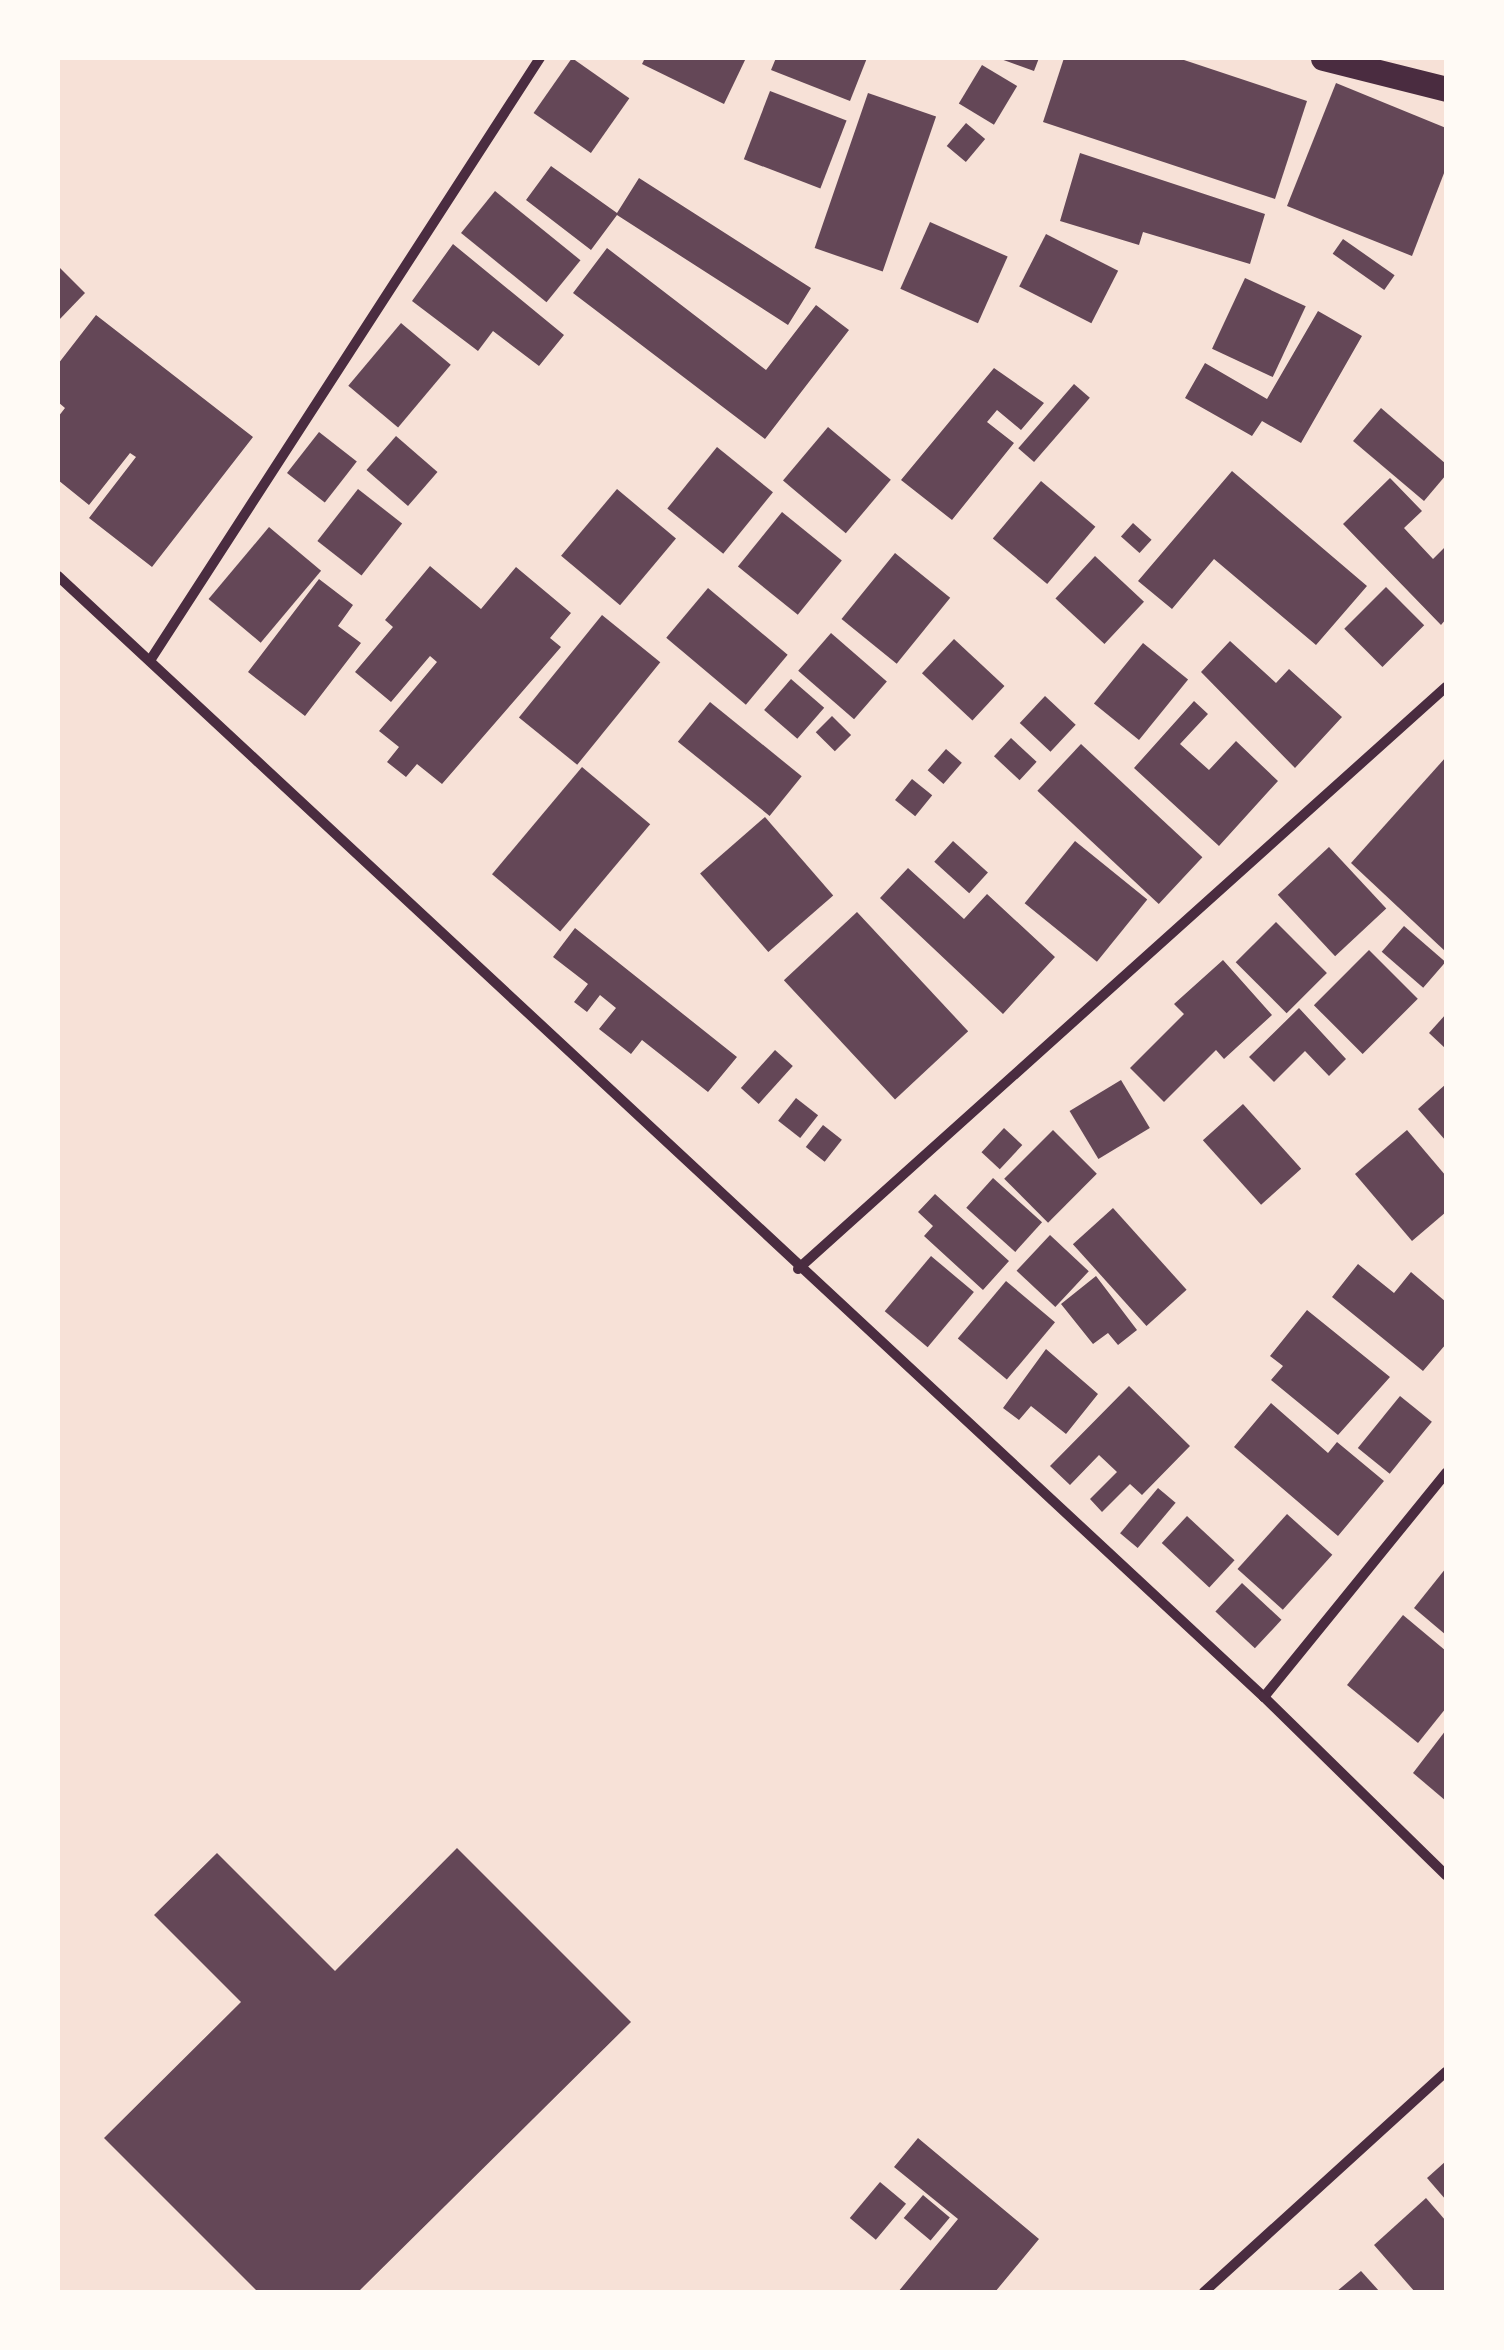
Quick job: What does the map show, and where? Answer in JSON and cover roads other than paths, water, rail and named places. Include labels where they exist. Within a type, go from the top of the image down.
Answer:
[{"type":"main road","points":[[1322,58],[1446,90]]},
{"type":"street","points":[[152,658],[540,58]]},
{"type":"street","points":[[58,576],[152,658],[798,1268],[1264,1697],[1446,1875]]},
{"type":"street","points":[[798,1268],[1446,687]]},
{"type":"street","points":[[1264,1697],[1446,1473]]},
{"type":"street","points":[[1204,2292],[1446,2072]]}]
